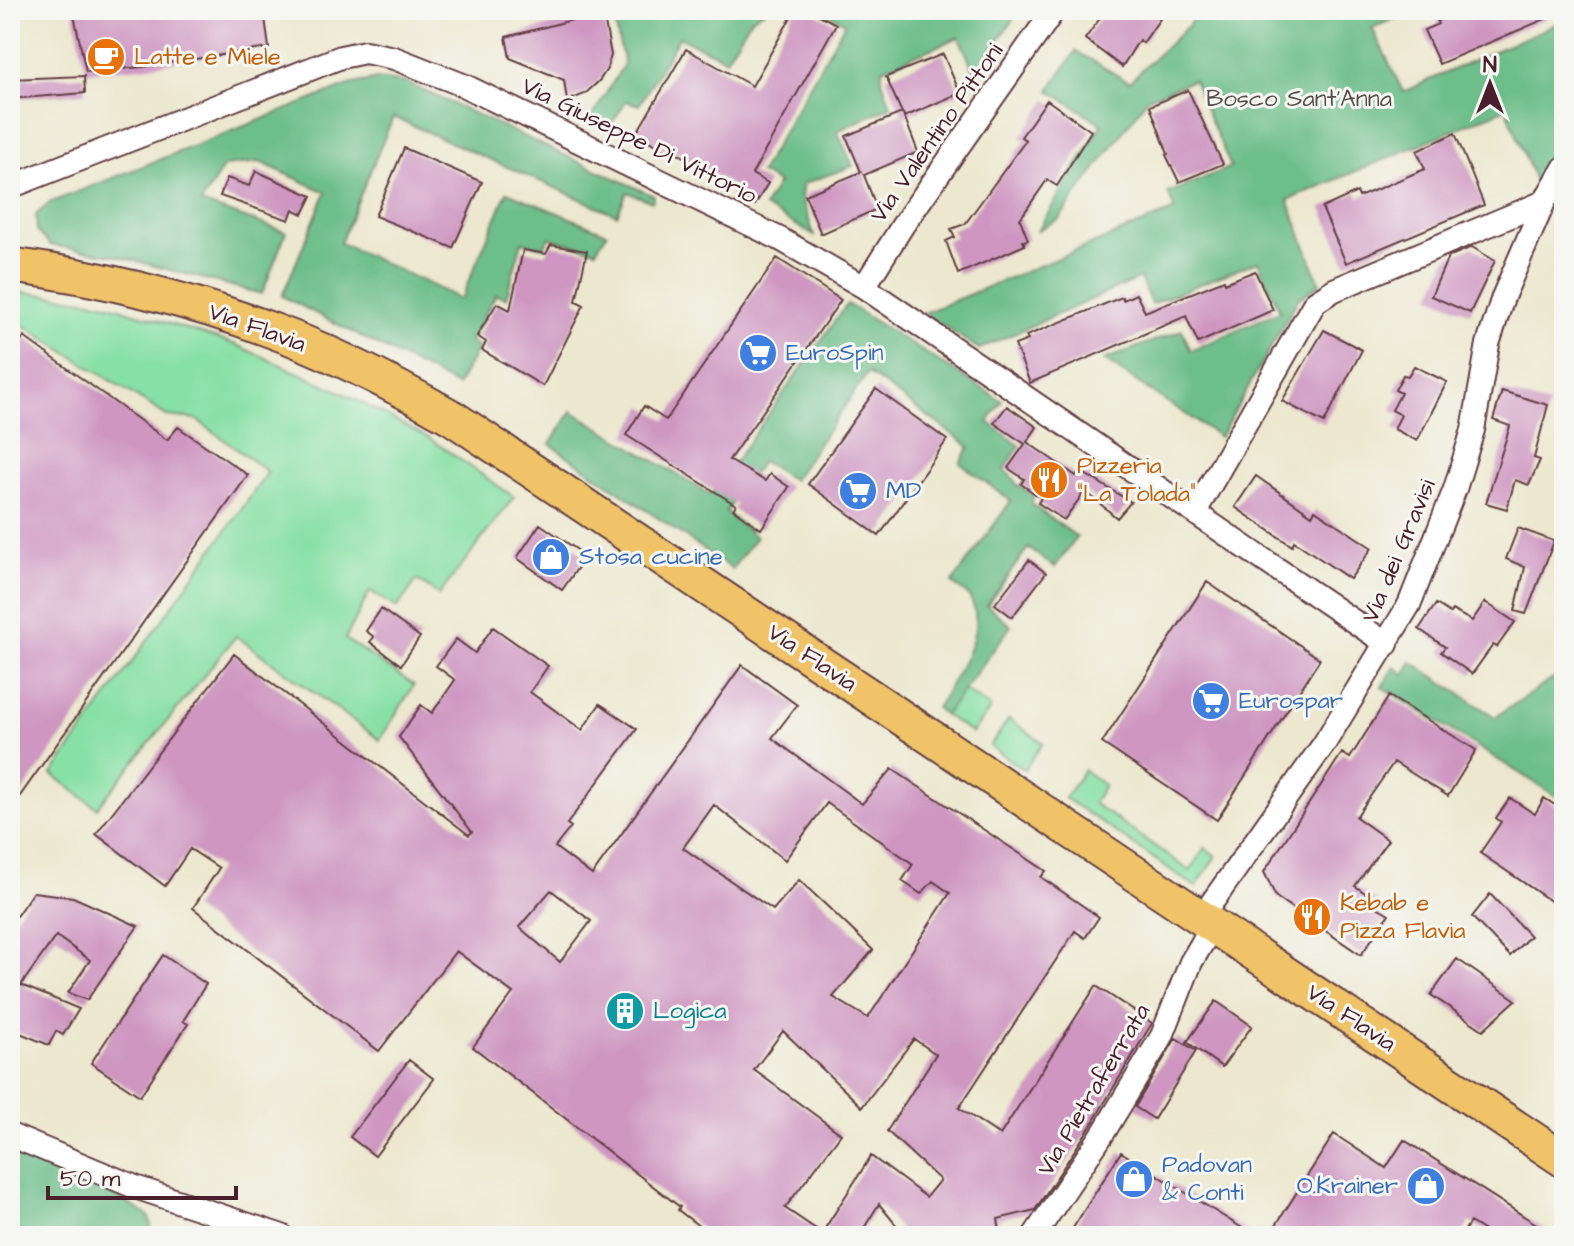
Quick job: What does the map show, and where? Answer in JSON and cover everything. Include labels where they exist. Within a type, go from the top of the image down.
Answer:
[{"type":"main road","name":"Via Flavia","points":[[10,265],[103,281],[173,299],[273,331],[387,381],[453,418],[1559,1154]]},
{"type":"street","name":"Via Valentino Pittoni","points":[[864,287],[903,225],[1054,10]]},
{"type":"street","name":"Via Giuseppe Di Vittorio","points":[[10,187],[341,57],[365,52],[394,58],[463,85],[780,239],[864,287],[1387,644]]},
{"type":"street","name":"Via dei Gravisi","points":[[1207,922],[1324,744],[1409,605],[1455,489],[1473,430],[1480,382],[1496,321],[1526,241],[1564,168]]},
{"type":"street","points":[[1195,512],[1315,302],[1334,290],[1544,202]]},
{"type":"street","name":"Via Pietraferrata","points":[[1034,1236],[1102,1135],[1162,1036],[1207,922]]},
{"type":"street","points":[[10,1135],[135,1187],[282,1236]]},
{"type":"green space","points":[[612,10],[766,10],[751,19],[726,59],[679,37],[639,105],[626,101],[609,128],[590,120],[624,64]]},
{"type":"green space","points":[[822,10],[1020,10],[975,73],[959,37],[882,69],[882,80],[891,106],[837,131],[853,166],[803,184],[801,196],[814,235],[764,207],[778,183],[760,173],[845,23]]},
{"type":"green space","name":"Bosco Sant'Anna","points":[[1198,10],[1416,10],[1372,28],[1403,92],[1564,20],[1564,146],[1538,189],[1506,108],[1288,200],[1320,284],[1298,299],[1220,437],[1104,360],[1182,330],[1191,351],[1280,311],[1258,261],[1151,304],[1140,278],[979,349],[924,313],[1175,210],[1168,193],[1231,167],[1193,80],[1148,98],[1059,219],[1038,230],[1102,124],[1049,90],[1076,51],[1129,82],[1189,25]]},
{"type":"green space","points":[[377,79],[407,83],[654,196],[652,202],[627,192],[617,215],[393,117],[340,243],[461,299],[507,192],[607,233],[596,250],[549,238],[544,247],[522,242],[506,298],[496,294],[470,341],[478,348],[457,386],[282,296],[326,192],[260,162],[224,166],[201,203],[286,232],[262,294],[113,255],[50,245],[37,231],[36,215],[49,203],[349,85]]},
{"type":"green space","points":[[22,292],[100,302],[234,344],[341,392],[429,438],[514,497],[439,595],[417,580],[397,608],[370,591],[345,639],[414,685],[380,740],[236,636],[97,808],[52,774],[268,472],[196,419],[167,416],[20,323]]},
{"type":"green space","points":[[847,304],[1002,401],[988,422],[1020,446],[1004,470],[1016,484],[1033,496],[1031,504],[1077,537],[1055,567],[1028,548],[987,605],[1011,626],[945,715],[936,708],[968,653],[976,622],[974,607],[967,594],[952,583],[1011,501],[960,463],[970,447],[868,373],[793,480],[762,461],[726,512],[756,537],[732,569],[550,444],[572,411],[711,495]]},
{"type":"green space","points":[[1412,662],[1495,717],[1553,679],[1564,685],[1564,801],[1382,687],[1394,667],[1404,674]]},
{"type":"green space","points":[[963,689],[991,708],[972,733],[945,715]]},
{"type":"green space","points":[[1009,719],[1043,743],[1024,770],[990,746]]},
{"type":"green space","points":[[1084,770],[1104,785],[1093,803],[1190,871],[1205,848],[1216,856],[1196,887],[1065,798]]},
{"type":"green space","points":[[10,1152],[100,1186],[149,1216],[153,1236],[10,1236]]},
{"type":"building","points":[[73,10],[264,10],[269,48],[86,72]]},
{"type":"building","points":[[795,10],[810,10],[836,24],[752,174],[768,183],[755,205],[738,197],[741,191],[676,152],[674,155],[636,134],[686,49],[752,86]]},
{"type":"building","points":[[1106,10],[1166,10],[1143,43],[1139,40],[1122,67],[1085,39]]},
{"type":"building","points":[[1461,10],[1564,11],[1439,64],[1424,30]]},
{"type":"building","points":[[603,12],[611,55],[599,81],[585,94],[567,101],[564,80],[510,58],[506,37]]},
{"type":"building","points":[[943,54],[960,93],[904,117],[918,152],[864,175],[877,209],[821,234],[805,195],[861,172],[846,136],[902,113],[886,77]]},
{"type":"building","points":[[84,76],[85,93],[10,99],[10,79]]},
{"type":"building","points":[[1188,90],[1223,164],[1179,182],[1166,155],[1150,106]]},
{"type":"building","points":[[1047,100],[1091,131],[1057,186],[1047,180],[1020,219],[1028,240],[1023,241],[1025,245],[958,274],[946,241],[955,237],[951,229],[965,224],[1026,140],[1021,137]]},
{"type":"building","points":[[1455,133],[1484,205],[1346,263],[1322,208],[1357,192],[1359,197],[1425,169],[1417,151]]},
{"type":"building","points":[[404,148],[482,182],[453,248],[375,216]]},
{"type":"building","points":[[256,171],[312,196],[303,214],[293,209],[289,220],[220,196],[227,178],[249,186]]},
{"type":"building","points":[[551,245],[587,251],[576,301],[584,305],[543,386],[482,350],[486,342],[477,336],[497,303],[510,310],[523,250],[546,254]]},
{"type":"building","points":[[1472,247],[1495,261],[1470,313],[1431,296],[1448,257]]},
{"type":"building","name":"EuroSpin","points":[[777,258],[841,300],[729,460],[765,481],[770,474],[789,487],[761,529],[733,509],[736,505],[626,435],[644,406],[666,420]]},
{"type":"building","points":[[1255,271],[1273,310],[1198,343],[1186,316],[1030,383],[1015,345],[1028,340],[1026,336],[1122,297],[1123,300],[1136,294],[1145,312]]},
{"type":"building","points":[[1324,330],[1362,350],[1324,423],[1282,401]]},
{"type":"building","points":[[24,337],[167,440],[178,427],[248,475],[10,810],[10,357]]},
{"type":"building","points":[[1414,366],[1447,382],[1417,441],[1394,429],[1401,415],[1392,410],[1401,393],[1395,390],[1403,375],[1408,376]]},
{"type":"building","points":[[876,389],[947,440],[879,536],[808,484]]},
{"type":"building","points":[[1502,391],[1548,405],[1534,458],[1540,460],[1529,485],[1515,480],[1507,509],[1486,503],[1510,426],[1493,420]]},
{"type":"building","points":[[1007,406],[1037,427],[1027,442],[1076,476],[1080,471],[1131,502],[1117,518],[1085,491],[1064,520],[1038,503],[1041,498],[1021,484],[1024,479],[1008,468],[1025,444],[994,423]]},
{"type":"building","points":[[1256,476],[1312,515],[1315,510],[1372,548],[1350,579],[1294,541],[1292,546],[1235,507]]},
{"type":"building","name":"Stosa cucine","points":[[540,524],[586,556],[562,590],[517,558]]},
{"type":"building","points":[[1518,528],[1554,541],[1526,614],[1515,611],[1525,567],[1506,559]]},
{"type":"building","points":[[1029,560],[1046,573],[1012,617],[995,604]]},
{"type":"building","name":"Eurospar","points":[[1207,582],[1320,659],[1217,820],[1102,743]]},
{"type":"building","points":[[1485,602],[1515,622],[1472,674],[1441,652],[1445,647],[1419,629],[1436,604],[1472,621]]},
{"type":"building","points":[[381,609],[420,637],[401,665],[370,642],[374,637],[366,631]]},
{"type":"building","points":[[493,627],[548,666],[530,692],[582,730],[600,704],[637,729],[567,824],[571,827],[555,847],[592,875],[742,665],[797,705],[772,738],[862,804],[892,769],[1046,871],[1041,877],[1099,917],[1085,938],[1075,931],[959,1108],[1000,1135],[1096,986],[1152,1023],[1090,1127],[1035,1210],[998,1219],[1001,1236],[905,1236],[879,1204],[859,1236],[712,1236],[678,1210],[680,1207],[473,1047],[513,993],[456,951],[379,1051],[193,908],[219,868],[190,849],[165,886],[96,834],[234,654],[469,835],[472,832],[399,737],[421,705],[432,713],[455,680],[436,666],[456,639],[475,653]],"holes":[[[827,803],[913,864],[902,881],[921,894],[933,881],[950,893],[868,1018],[833,997],[873,950],[799,880],[773,910],[683,848],[714,805],[785,860]],[[551,890],[591,921],[560,962],[519,927]],[[783,1031],[862,1107],[914,1039],[936,1054],[887,1131],[940,1180],[926,1197],[871,1156],[822,1233],[785,1208],[841,1134],[754,1070]]]},
{"type":"building","points":[[1389,696],[1476,750],[1448,796],[1394,762],[1356,817],[1388,840],[1355,886],[1380,903],[1377,907],[1389,914],[1361,955],[1276,897],[1264,872],[1342,753],[1350,758]]},
{"type":"building","points":[[1510,798],[1535,814],[1544,798],[1564,811],[1564,910],[1480,853],[1501,822],[1496,818]]},
{"type":"building","points":[[33,892],[73,897],[138,926],[87,1000],[68,993],[90,960],[56,936],[21,985],[79,1009],[63,1035],[56,1031],[49,1045],[10,1029],[10,925]]},
{"type":"building","points":[[1490,894],[1530,936],[1510,956],[1472,917]]},
{"type":"building","points":[[163,955],[206,984],[183,1021],[188,1024],[140,1096],[91,1063]]},
{"type":"building","points":[[1457,959],[1516,1000],[1483,1030],[1431,995]]},
{"type":"building","points":[[1216,1001],[1252,1026],[1222,1067],[1187,1042]]},
{"type":"building","points":[[1176,1038],[1196,1051],[1154,1119],[1135,1107]]},
{"type":"building","points":[[409,1060],[434,1079],[375,1156],[350,1137]]},
{"type":"building","points":[[1334,1134],[1386,1168],[1404,1140],[1555,1236],[1493,1236],[1470,1222],[1461,1236],[1269,1236]]},
{"type":"building","name":"Padovan & Conti","points":[[1121,1152],[1218,1213],[1255,1236],[1068,1236]]},
{"type":"place","name":"Latte e Miele","points":[[106,57]]},
{"type":"place","name":"EuroSpin","points":[[758,353]]},
{"type":"place","name":"Pizzeria \"La Tolada\"","points":[[1049,480]]},
{"type":"place","name":"MD","points":[[858,491]]},
{"type":"place","name":"Stosa cucine","points":[[551,557]]},
{"type":"place","name":"Eurospar","points":[[1211,701]]},
{"type":"place","name":"Kebab e Pizza Flavia","points":[[1312,917]]},
{"type":"place","name":"Logica","points":[[625,1011]]},
{"type":"place","name":"Padovan & Conti","points":[[1134,1179]]},
{"type":"place","name":"O.Krainer","points":[[1426,1186]]}]
